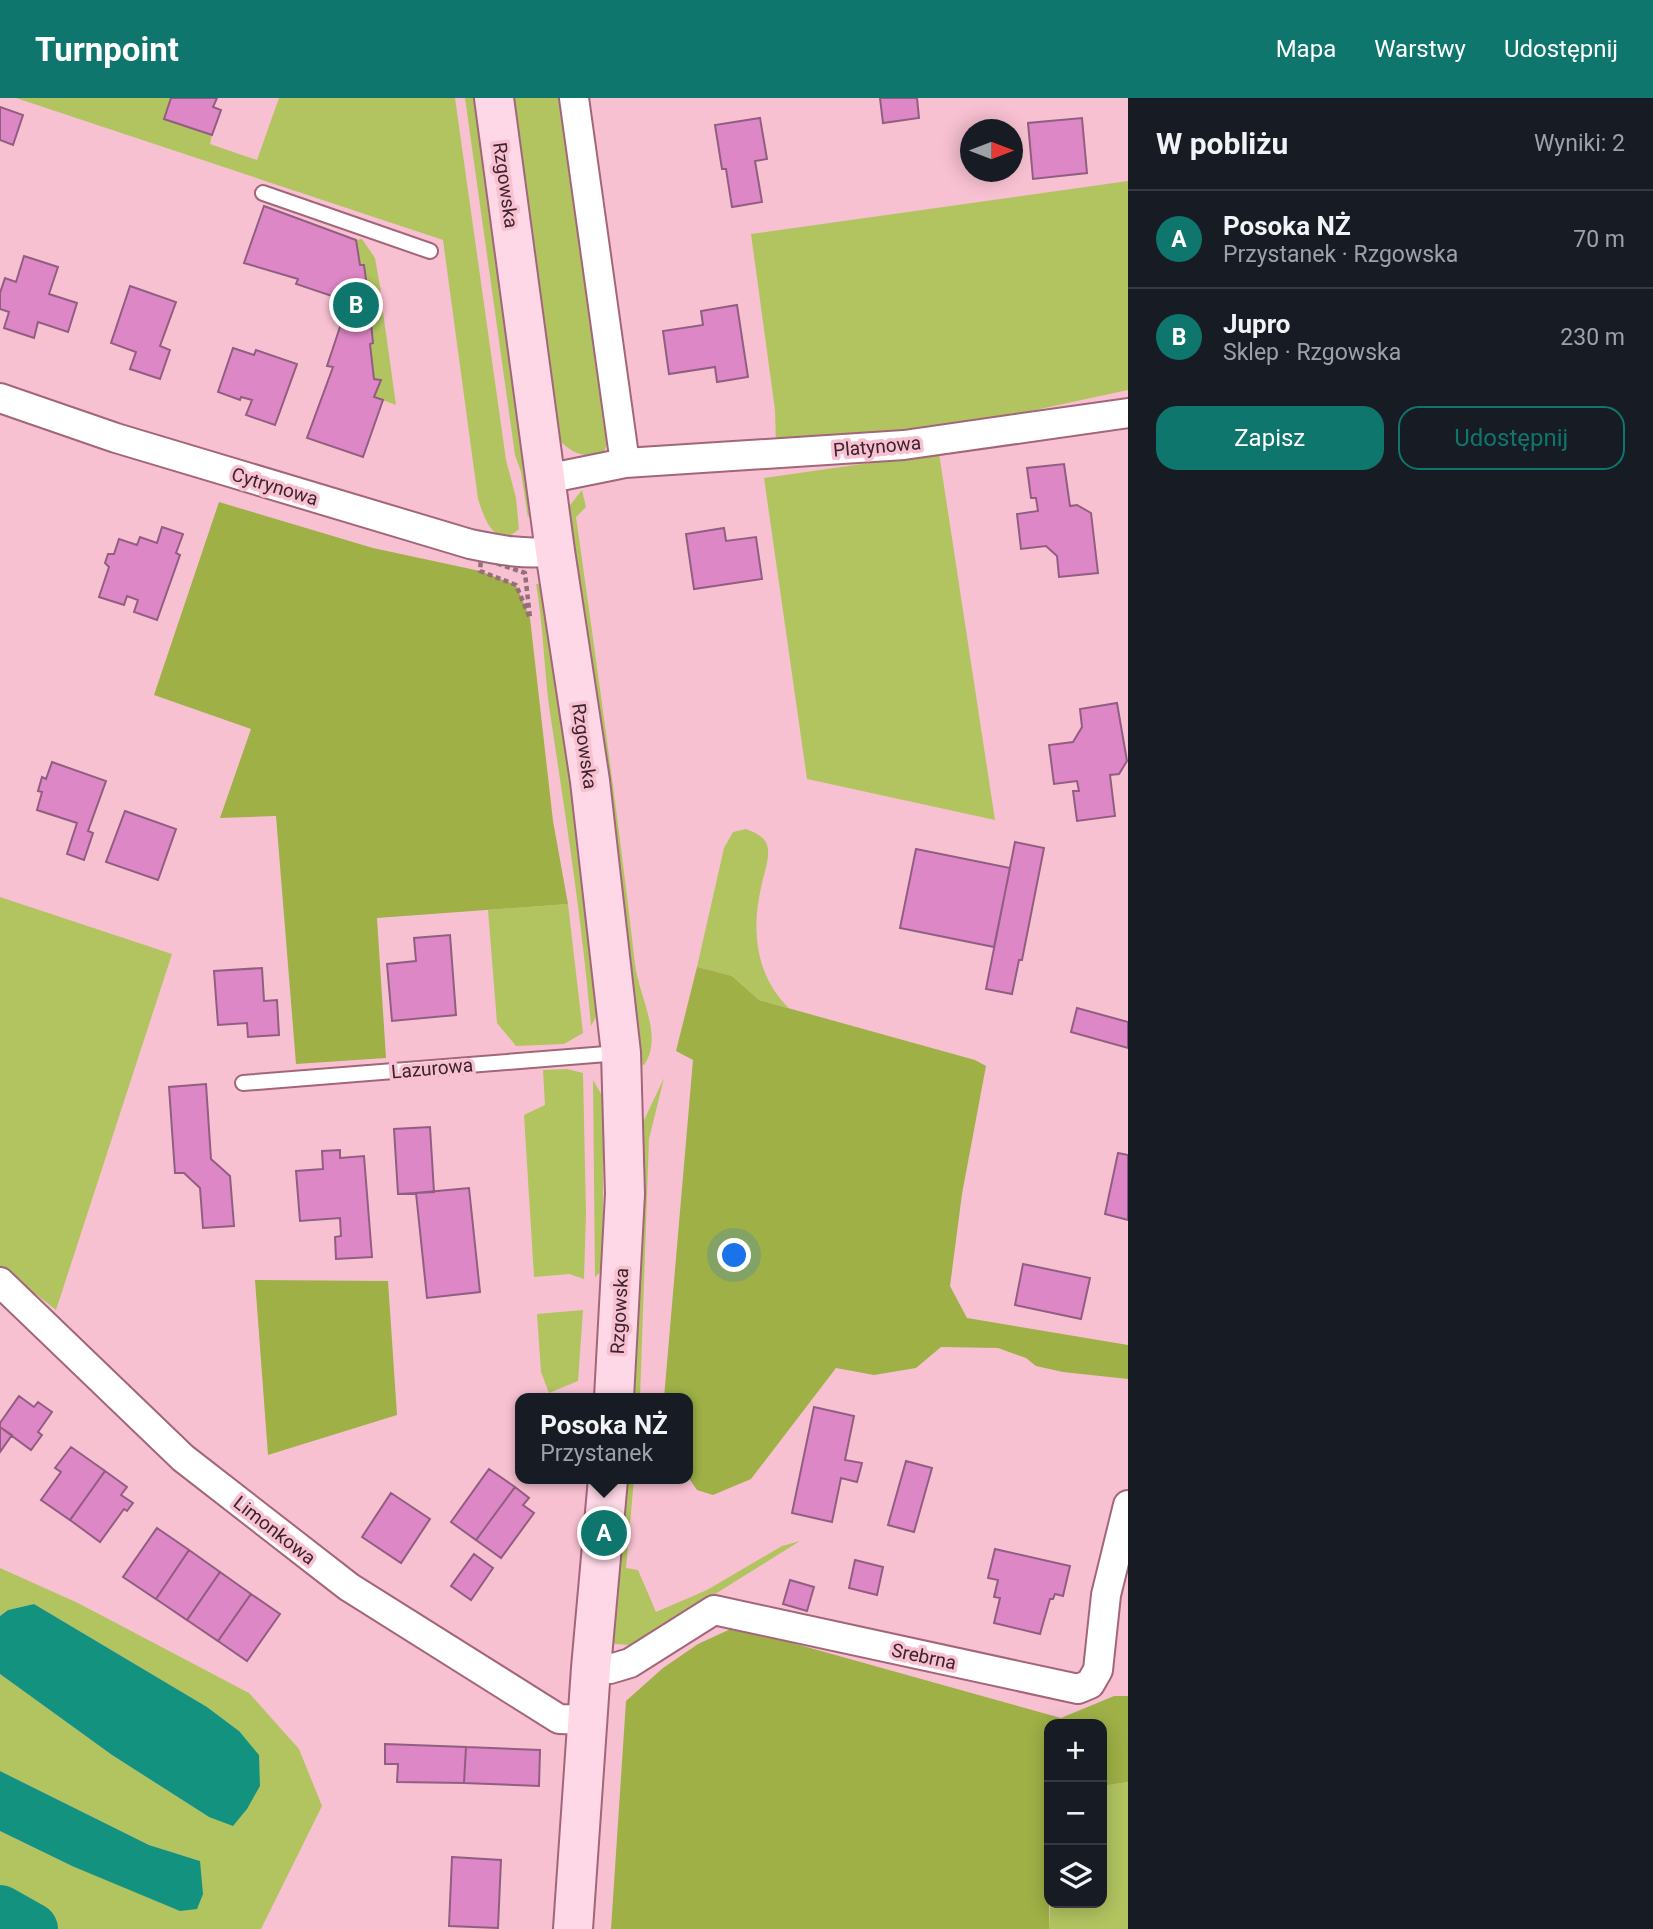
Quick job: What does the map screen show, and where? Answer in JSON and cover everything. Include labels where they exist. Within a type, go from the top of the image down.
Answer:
[{"type":"street","name":"Rzgowska","points":[[495,98],[546,479],[541,552],[590,780],[621,1053],[625,1194],[614,1393]]},
{"type":"street","points":[[574,98],[625,463]]},
{"type":"street","name":"Cytrynowa","points":[[0,398],[116,438],[470,544],[505,552],[541,552]]},
{"type":"street","name":"Platynowa","points":[[546,479],[625,463],[904,445],[1128,413]]},
{"type":"street","name":"Limonkowa","points":[[0,1282],[183,1458],[349,1587],[559,1719],[589,1720]]},
{"type":"street","points":[[573,1929],[608,1484]]},
{"type":"street","name":"Srebrna","points":[[592,1668],[610,1669],[630,1663],[714,1610],[1078,1689],[1090,1684],[1098,1670],[1106,1595],[1128,1505]]},
{"type":"lane","points":[[263,193],[430,251]]},
{"type":"lane","name":"Lazurowa","points":[[243,1083],[621,1053]]},
{"type":"path","points":[[536,620],[541,552]]},
{"type":"shaded area","points":[[16,98],[171,98],[165,119],[212,135],[210,144],[257,160],[279,98],[455,98],[506,460],[516,498],[519,529],[511,535],[497,534],[487,522],[478,499],[443,240]]},
{"type":"shaded area","points":[[465,98],[475,98],[531,508],[528,518],[521,472],[515,455]]},
{"type":"shaded area","points":[[506,98],[569,98],[609,440],[603,454],[577,453],[557,438]]},
{"type":"shaded area","points":[[1128,181],[1128,390],[1026,412],[907,432],[776,446],[775,410],[751,234]]},
{"type":"shaded area","points":[[362,239],[375,258],[381,292],[368,294],[364,265],[360,265],[356,240]]},
{"type":"shaded area","points":[[383,312],[396,405],[374,397],[381,380],[374,379],[370,314]]},
{"type":"shaded area","points":[[939,453],[995,820],[807,779],[764,478]]},
{"type":"shaded area","points":[[582,490],[586,507],[576,517],[635,964],[651,1029],[650,1054],[644,1065],[637,1064],[567,509]]},
{"type":"shaded area","points":[[219,502],[373,548],[480,571],[516,585],[530,618],[553,821],[568,904],[377,918],[386,1058],[296,1064],[276,816],[220,818],[251,729],[154,695]]},
{"type":"shaded area","points":[[536,584],[540,584],[557,681],[599,1012],[591,1026],[578,906],[549,706]]},
{"type":"shaded area","points":[[746,829],[761,837],[767,845],[767,861],[758,904],[759,952],[769,982],[789,1008],[759,1000],[732,976],[697,967],[724,848],[733,832]]},
{"type":"shaded area","points":[[0,897],[172,954],[56,1310],[0,1266]]},
{"type":"shaded area","points":[[568,904],[583,1033],[564,1044],[516,1046],[497,1023],[488,910]]},
{"type":"shaded area","points":[[697,967],[732,976],[759,1000],[975,1060],[986,1066],[962,1194],[950,1286],[967,1318],[1128,1345],[1128,1379],[1063,1372],[1036,1366],[1026,1358],[998,1348],[941,1347],[916,1368],[874,1375],[836,1368],[751,1479],[713,1495],[697,1490],[693,1484],[693,1393],[664,1393],[693,1060],[676,1051]]},
{"type":"shaded area","points":[[567,1069],[583,1073],[586,1214],[584,1279],[569,1274],[534,1277],[524,1115],[545,1105],[543,1070]]},
{"type":"shaded area","points":[[664,1078],[649,1139],[640,1393],[627,1393],[636,1137]]},
{"type":"shaded area","points":[[593,1080],[603,1097],[603,1270],[595,1277]]},
{"type":"shaded area","points":[[255,1280],[388,1281],[397,1415],[268,1455]]},
{"type":"shaded area","points":[[583,1310],[578,1381],[549,1393],[541,1372],[537,1314]]},
{"type":"shaded area","points":[[621,1484],[634,1484],[626,1568],[638,1570],[656,1612],[707,1590],[782,1546],[800,1541],[643,1639],[629,1645],[615,1644],[611,1640]]},
{"type":"shaded area","points":[[0,1568],[78,1603],[249,1693],[299,1749],[322,1806],[261,1929],[0,1929],[0,1831],[72,1866],[200,1861],[149,1845],[0,1771],[0,1674],[112,1755],[209,1817],[239,1731],[207,1707],[34,1604],[8,1610],[0,1616]]},
{"type":"shaded area","points":[[34,1604],[207,1707],[239,1731],[259,1755],[260,1786],[233,1826],[209,1817],[112,1755],[0,1674],[0,1616],[8,1610]]},
{"type":"shaded area","points":[[735,1627],[1061,1718],[1114,1696],[1128,1696],[1128,1782],[1107,1785],[1107,1719],[1044,1719],[1044,1908],[1049,1908],[1049,1929],[611,1929],[626,1701],[663,1668],[698,1644]]},
{"type":"shaded area","points":[[0,1771],[149,1845],[200,1861],[203,1894],[197,1909],[180,1911],[72,1866],[0,1831]]},
{"type":"shaded area","points":[[1128,1782],[1128,1929],[1049,1929],[1050,1908],[1107,1908],[1107,1785]]},
{"type":"building","points":[[171,98],[217,98],[213,107],[221,110],[212,135],[164,119]]},
{"type":"building","points":[[880,98],[917,98],[919,118],[883,123]]},
{"type":"building","points":[[0,107],[23,115],[13,145],[0,140]]},
{"type":"building","points":[[760,118],[767,159],[755,161],[762,202],[732,207],[715,125]]},
{"type":"building","points":[[1082,118],[1087,173],[1033,179],[1028,123]]},
{"type":"building","points":[[264,206],[356,240],[360,265],[364,265],[368,294],[374,379],[381,380],[374,397],[383,400],[363,457],[307,438],[333,367],[327,366],[345,312],[344,300],[296,284],[298,279],[244,263]]},
{"type":"building","points":[[24,256],[58,267],[49,294],[77,303],[68,332],[38,322],[34,338],[4,328],[9,312],[0,309],[0,293],[5,278],[16,282]]},
{"type":"building","points":[[130,286],[176,302],[160,346],[170,350],[160,379],[130,369],[136,352],[111,343]]},
{"type":"building","points":[[737,305],[748,377],[717,382],[715,367],[669,374],[663,331],[703,325],[701,311]]},
{"type":"building","points":[[233,348],[254,355],[256,350],[297,364],[275,425],[246,415],[252,400],[241,397],[240,400],[218,392]]},
{"type":"building","points":[[1064,464],[1070,506],[1077,505],[1091,513],[1098,573],[1059,577],[1057,556],[1046,546],[1021,549],[1017,514],[1038,511],[1036,498],[1031,498],[1027,468]]},
{"type":"building","points":[[162,527],[183,534],[176,553],[180,555],[157,620],[134,612],[138,600],[127,596],[124,605],[99,597],[109,567],[105,563],[108,554],[114,554],[119,539],[137,545],[140,537],[157,543]]},
{"type":"building","points":[[724,528],[726,541],[756,537],[762,579],[694,589],[686,534]]},
{"type":"building","points":[[1117,703],[1127,761],[1119,774],[1110,775],[1115,816],[1077,821],[1073,791],[1079,791],[1077,781],[1054,784],[1049,745],[1073,742],[1082,727],[1080,709]]},
{"type":"building","points":[[52,762],[106,781],[88,831],[93,833],[84,860],[67,854],[77,823],[37,810],[42,792],[38,791],[42,777],[46,779]]},
{"type":"building","points":[[125,811],[176,829],[158,880],[106,862]]},
{"type":"building","points":[[1015,842],[1044,848],[1022,960],[1019,960],[1012,994],[986,989]]},
{"type":"building","points":[[916,849],[1010,868],[994,947],[900,928]]},
{"type":"building","points":[[450,935],[456,1015],[392,1021],[387,964],[416,961],[414,938]]},
{"type":"building","points":[[262,968],[264,1001],[277,1000],[279,1035],[248,1037],[247,1023],[218,1025],[214,971]]},
{"type":"building","points":[[1077,1008],[1128,1022],[1128,1048],[1071,1032]]},
{"type":"building","points":[[206,1084],[211,1159],[230,1176],[234,1226],[203,1228],[200,1188],[184,1173],[175,1173],[169,1087]]},
{"type":"building","points":[[430,1127],[434,1192],[398,1194],[394,1129]]},
{"type":"building","points":[[340,1150],[340,1158],[364,1156],[372,1257],[336,1259],[335,1237],[341,1236],[340,1218],[300,1221],[296,1171],[323,1169],[322,1151]]},
{"type":"building","points":[[1118,1153],[1128,1155],[1128,1220],[1105,1214]]},
{"type":"building","points":[[469,1188],[480,1292],[427,1298],[416,1193]]},
{"type":"building","points":[[1023,1264],[1090,1278],[1081,1319],[1015,1305]]},
{"type":"building","points":[[19,1396],[34,1407],[38,1402],[52,1412],[38,1432],[42,1435],[31,1450],[0,1427]]},
{"type":"building","points":[[814,1407],[854,1416],[845,1460],[862,1463],[857,1482],[841,1478],[832,1522],[792,1513]]},
{"type":"building","points":[[0,1427],[12,1435],[0,1452]]},
{"type":"building","points":[[71,1447],[105,1471],[70,1520],[41,1500],[61,1472],[55,1468]]},
{"type":"building","points":[[906,1461],[932,1468],[914,1532],[888,1525]]},
{"type":"building","points":[[489,1469],[515,1487],[476,1540],[451,1522]]},
{"type":"building","points":[[105,1471],[127,1487],[121,1495],[133,1503],[127,1511],[124,1509],[100,1542],[70,1520]]},
{"type":"building","points":[[515,1487],[529,1498],[523,1505],[534,1513],[501,1558],[476,1540]]},
{"type":"building","points":[[391,1493],[430,1519],[401,1563],[362,1537]]},
{"type":"building","points":[[157,1528],[189,1550],[156,1599],[123,1577]]},
{"type":"building","points":[[995,1549],[1070,1566],[1063,1596],[1055,1594],[1053,1599],[1050,1599],[1040,1634],[994,1623],[1000,1598],[994,1597],[998,1580],[988,1578]]},
{"type":"building","points":[[189,1550],[220,1572],[187,1620],[156,1599]]},
{"type":"building","points":[[474,1554],[493,1568],[471,1600],[451,1586]]},
{"type":"building","points":[[855,1560],[883,1567],[877,1595],[849,1588]]},
{"type":"building","points":[[220,1572],[251,1594],[218,1641],[187,1620]]},
{"type":"building","points":[[790,1580],[814,1587],[807,1611],[783,1604]]},
{"type":"building","points":[[251,1594],[280,1614],[247,1661],[218,1641]]},
{"type":"building","points":[[385,1744],[466,1747],[464,1783],[397,1782],[398,1764],[385,1764]]},
{"type":"building","points":[[466,1747],[540,1750],[539,1786],[464,1783]]},
{"type":"building","points":[[452,1857],[501,1860],[498,1928],[449,1926]]},
{"type":"waterway","points":[[0,1911],[32,1929]]},
{"type":"place","name":"Jupro","points":[[356,305]]},
{"type":"place","name":"Posoka NŻ","points":[[604,1533]]}]
